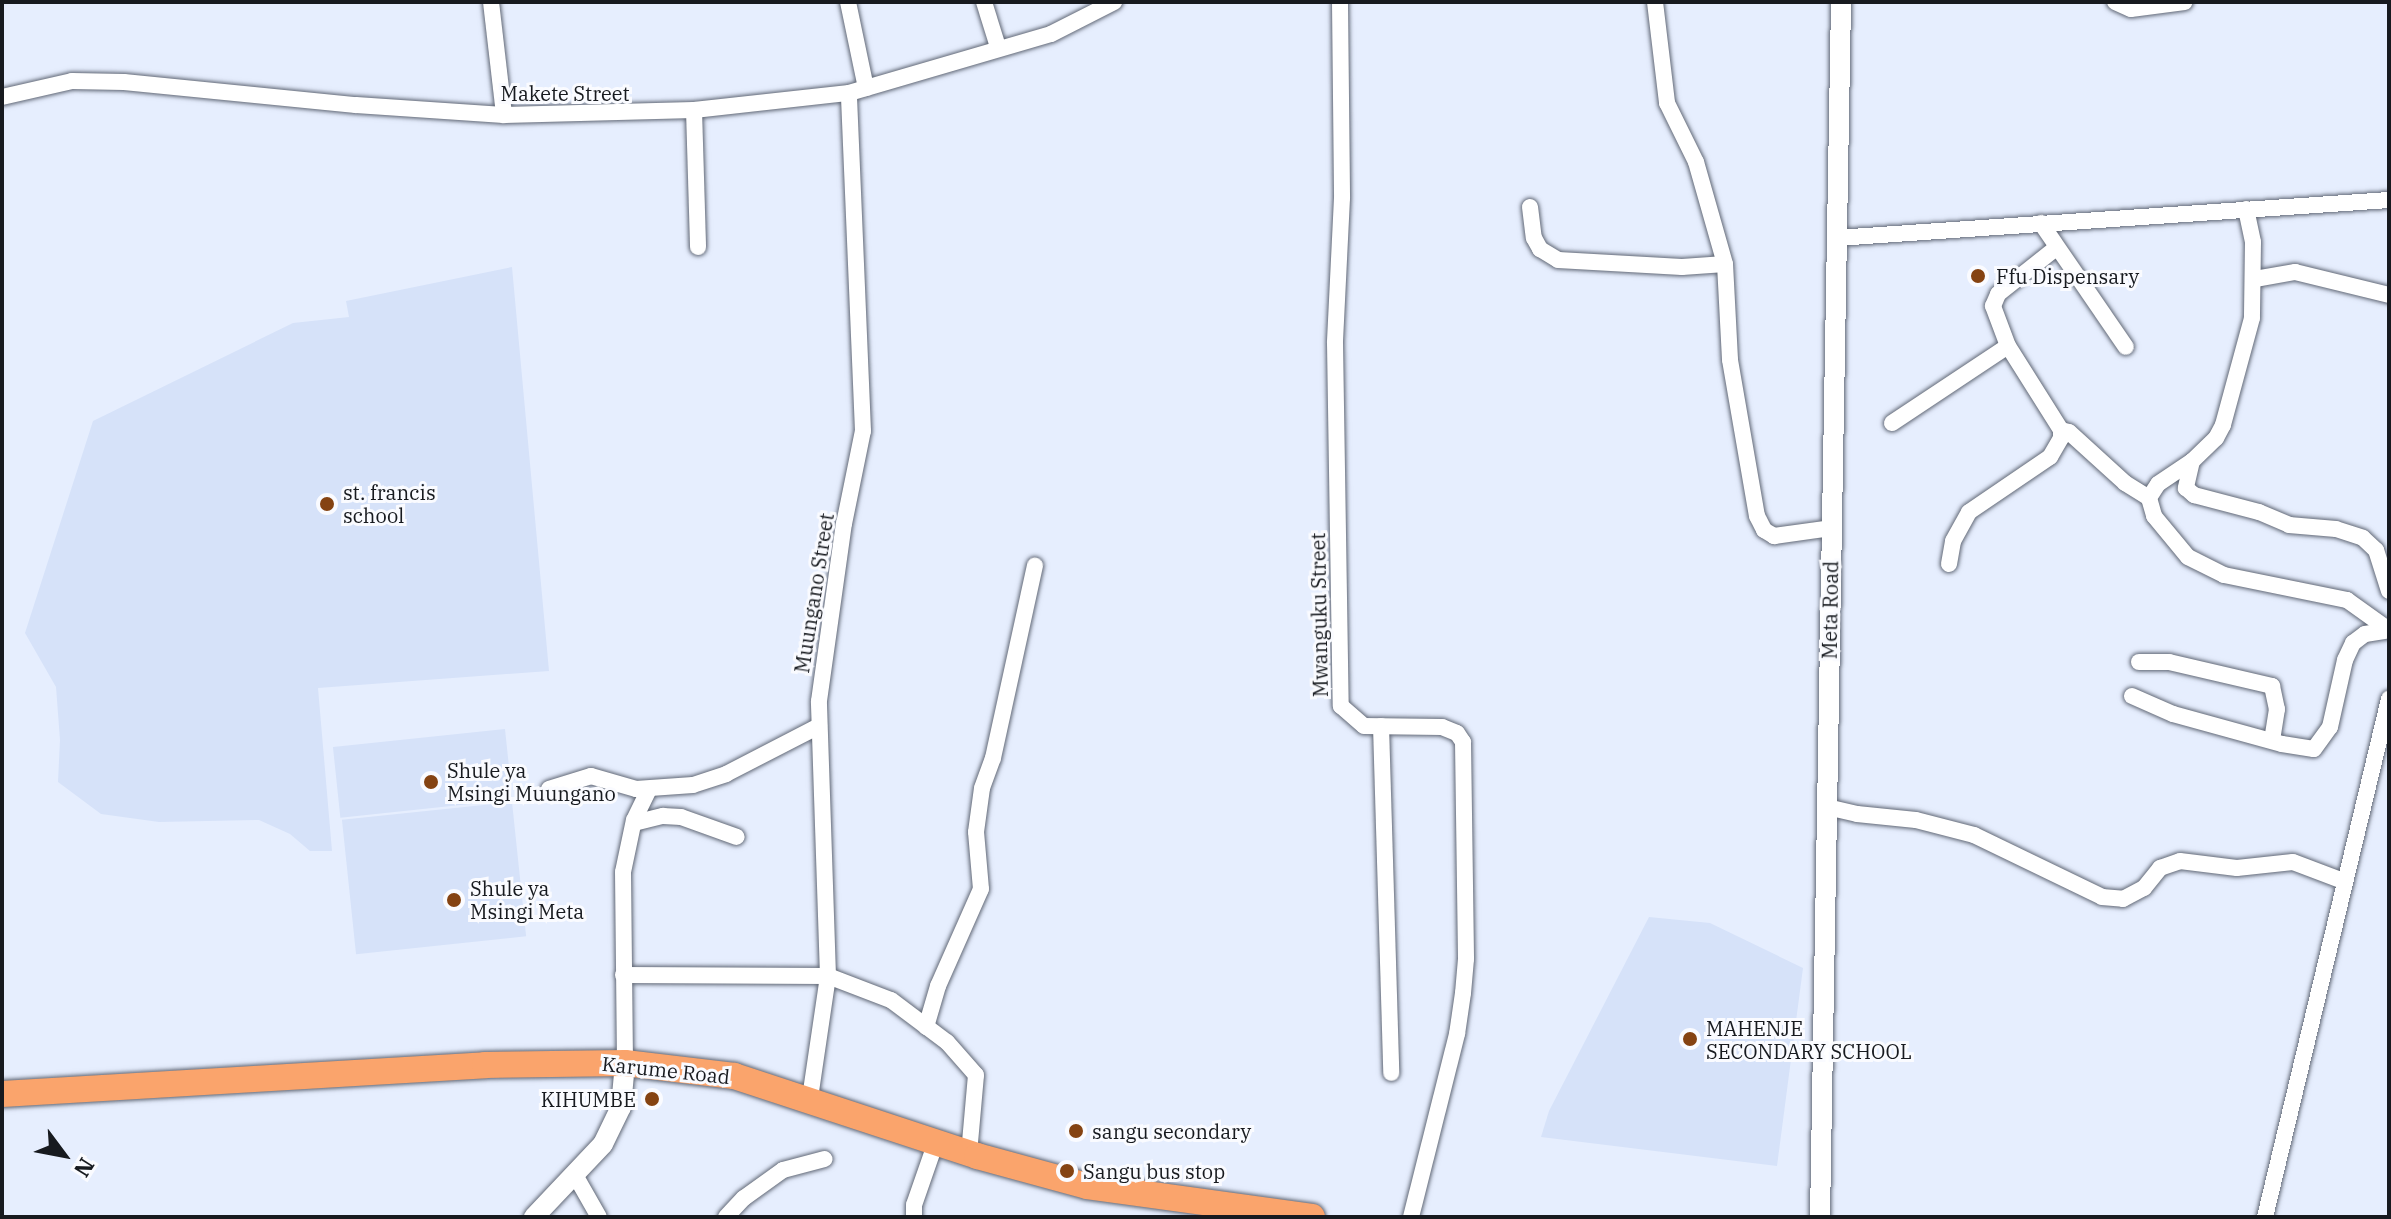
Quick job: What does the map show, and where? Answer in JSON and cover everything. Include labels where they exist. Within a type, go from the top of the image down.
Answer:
[{"type":"highway","name":"Karume Road","points":[[2,1094],[485,1065],[625,1063],[734,1076],[810,1098],[969,1153],[1087,1186],[1312,1217]]},
{"type":"street","points":[[491,2],[504,115]]},
{"type":"street","points":[[848,2],[866,88]]},
{"type":"street","points":[[984,2],[998,47]]},
{"type":"street","name":"Makete Street","points":[[2,97],[72,81],[124,82],[356,105],[504,115],[694,110],[849,93],[1051,34],[1114,2]]},
{"type":"street","name":"Mwanguku Street","points":[[1340,2],[1342,198],[1335,343],[1341,706],[1364,726],[1442,727],[1457,733],[1463,742],[1466,959],[1463,993],[1457,1034],[1411,1217]]},
{"type":"street","points":[[1655,2],[1667,103],[1696,162],[1725,264],[1730,360],[1757,516],[1764,530],[1774,536],[1832,528]]},
{"type":"street","name":"Meta Road","points":[[1820,1217],[1841,2]]},
{"type":"street","points":[[2115,2],[2141,9],[2185,2]]},
{"type":"street","name":"Muungano Street","points":[[810,1098],[828,976],[819,726],[825,641],[863,431],[849,93]]},
{"type":"street","points":[[694,110],[698,247]]},
{"type":"street","points":[[1837,238],[2389,200]]},
{"type":"street","points":[[1530,207],[1534,238],[1540,249],[1558,260],[1682,267],[1725,264]]},
{"type":"street","points":[[2149,498],[2158,484],[2192,461],[2216,438],[2223,425],[2252,318],[2255,279],[2253,242],[2246,209]]},
{"type":"street","points":[[2041,223],[2126,347]]},
{"type":"street","points":[[2056,248],[1993,301],[2008,346],[2061,430],[2069,432],[2110,470],[2149,498],[2154,516],[2166,533],[2188,557],[2208,570],[2347,600],[2389,630]]},
{"type":"street","points":[[2255,279],[2295,272],[2389,295]]},
{"type":"street","points":[[1892,423],[2008,346]]},
{"type":"street","points":[[1949,564],[1953,541],[1969,512],[2050,457],[2057,449],[2061,430]]},
{"type":"street","points":[[2192,461],[2186,484],[2194,495],[2259,512],[2289,525],[2336,529],[2370,542],[2384,568],[2389,591]]},
{"type":"street","points":[[926,1027],[938,986],[981,889],[976,832],[982,788],[993,758],[1035,566]]},
{"type":"street","points":[[2132,696],[2173,714],[2272,741],[2308,749],[2318,748],[2330,727],[2345,660],[2353,643],[2365,634],[2389,630]]},
{"type":"street","points":[[2139,662],[2169,662],[2265,682],[2276,693],[2272,741]]},
{"type":"street","points":[[2265,1217],[2389,699]]},
{"type":"street","points":[[549,789],[591,776],[649,789],[693,785],[726,774],[819,726]]},
{"type":"street","points":[[1381,726],[1391,1073]]},
{"type":"street","points":[[534,1217],[603,1144],[621,1107],[625,1063],[623,872],[634,823],[649,789]]},
{"type":"street","points":[[1827,807],[1883,818],[1916,820],[1974,835],[2102,897],[2123,899],[2144,888],[2160,868],[2180,861],[2237,868],[2293,862],[2343,881]]},
{"type":"street","points":[[634,823],[663,816],[681,817],[737,837]]},
{"type":"street","points":[[623,975],[828,976],[891,1000],[947,1042],[976,1075],[969,1153]]},
{"type":"street","points":[[914,1217],[914,1205],[936,1142]]},
{"type":"street","points":[[726,1217],[744,1198],[783,1170],[825,1159]]},
{"type":"street","points":[[575,1175],[599,1217]]},
{"type":"shaded area","points":[[512,267],[549,671],[318,688],[332,851],[310,851],[290,834],[259,820],[159,822],[101,814],[58,782],[60,740],[56,687],[25,633],[93,421],[293,323],[349,317],[346,301]]},
{"type":"shaded area","points":[[505,729],[512,800],[340,818],[333,747]]},
{"type":"shaded area","points":[[512,802],[526,936],[356,954],[342,820]]},
{"type":"shaded area","name":"MAHENJE SECONDARY SCHOOL","points":[[1649,917],[1710,923],[1803,968],[1777,1166],[1541,1137],[1549,1111]]},
{"type":"place","name":"Ffu Dispensary","points":[[1978,276]]},
{"type":"place","name":"st. francis school","points":[[327,504]]},
{"type":"place","name":"Shule ya Msingi Muungano","points":[[431,782]]},
{"type":"place","name":"Shule ya Msingi Meta","points":[[454,900]]},
{"type":"place","name":"MAHENJE SECONDARY SCHOOL","points":[[1690,1039]]},
{"type":"place","name":"KIHUMBE","points":[[652,1099]]},
{"type":"place","name":"sangu secondary","points":[[1076,1131]]},
{"type":"place","name":"Sangu bus stop","points":[[1067,1171]]}]
